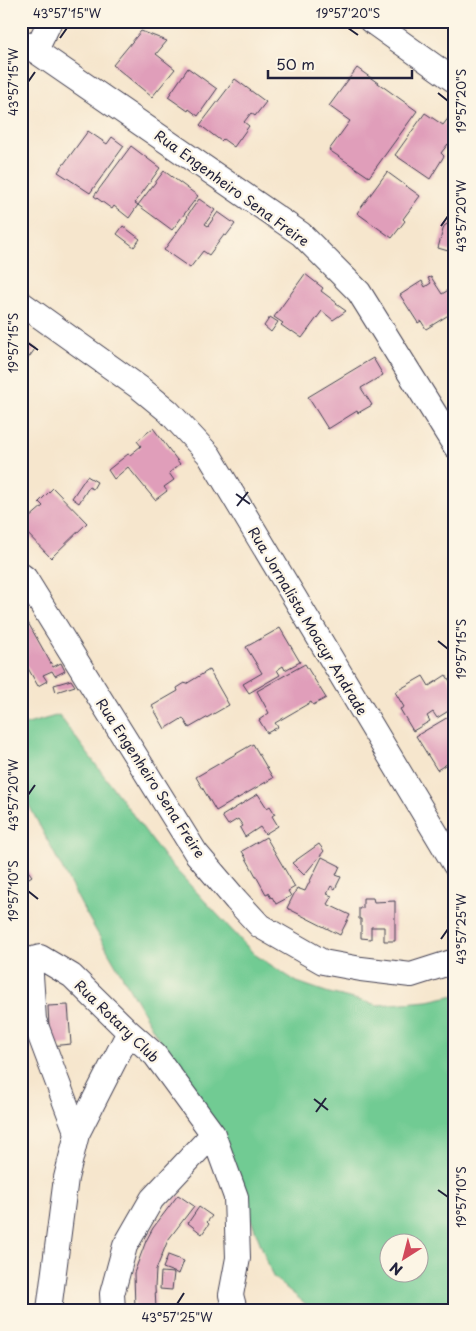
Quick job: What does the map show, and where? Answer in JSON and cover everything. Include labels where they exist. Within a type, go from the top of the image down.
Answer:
[{"type":"street","points":[[28,46],[50,21]]},
{"type":"street","points":[[371,21],[455,81]]},
{"type":"street","name":"Rua Engenheiro Sena Freire","points":[[28,46],[301,234],[359,292],[455,446]]},
{"type":"street","name":"Rua Jornalista Moacyr Andrade","points":[[21,303],[140,388],[168,411],[209,455],[455,865]]},
{"type":"street","name":"Rua Engenheiro Sena Freire","points":[[21,575],[30,586],[196,853],[260,926],[323,962],[361,969],[410,975],[455,961]]},
{"type":"street","name":"Rua Rotary Club","points":[[26,961],[40,957],[72,976],[155,1055],[213,1134],[236,1197],[238,1258],[229,1305]]},
{"type":"street","points":[[26,961],[34,1020],[77,1134]]},
{"type":"street","points":[[49,1310],[66,1178],[77,1134],[129,1032]]},
{"type":"street","points":[[113,1310],[112,1294],[125,1246],[152,1200],[213,1134]]},
{"type":"green space","points":[[59,715],[165,858],[254,954],[297,982],[329,993],[378,1005],[428,1001],[455,995],[455,1310],[313,1310],[273,1277],[229,1161],[83,908],[21,790],[21,726]]},
{"type":"building","points":[[144,21],[184,21],[184,22],[145,28]]},
{"type":"building","points":[[141,31],[167,41],[156,54],[175,69],[152,97],[113,65]]},
{"type":"building","points":[[188,68],[217,89],[198,116],[168,97]]},
{"type":"building","points":[[357,68],[417,111],[369,177],[329,150],[350,121],[329,106]]},
{"type":"building","points":[[235,79],[266,102],[255,116],[251,113],[244,122],[249,126],[234,147],[223,139],[221,141],[200,125]]},
{"type":"building","points":[[425,113],[443,125],[450,116],[455,120],[455,145],[453,148],[448,144],[441,153],[444,156],[430,179],[395,155]]},
{"type":"building","points":[[88,131],[107,144],[112,137],[124,146],[90,193],[58,172]]},
{"type":"building","points":[[131,146],[160,168],[135,203],[138,205],[129,218],[114,206],[112,209],[94,196]]},
{"type":"building","points":[[164,171],[198,196],[172,230],[138,205]]},
{"type":"building","points":[[387,172],[420,196],[392,238],[357,213]]},
{"type":"building","points":[[199,199],[215,210],[205,224],[208,226],[218,212],[235,224],[209,255],[203,251],[190,268],[164,250]]},
{"type":"building","points":[[454,220],[455,253],[438,248],[444,226]]},
{"type":"building","points":[[123,226],[140,239],[134,247],[117,234]]},
{"type":"building","points":[[305,274],[323,288],[321,291],[346,311],[333,320],[322,311],[302,338],[281,325],[283,323],[274,317]]},
{"type":"building","points":[[431,277],[442,294],[455,286],[455,311],[426,329],[421,321],[418,323],[400,295],[422,281],[425,287],[431,283],[428,278]]},
{"type":"building","points":[[270,317],[278,322],[271,332],[264,326]]},
{"type":"building","points":[[21,339],[35,349],[21,368]]},
{"type":"building","points":[[373,358],[383,375],[361,388],[372,405],[358,413],[357,411],[328,429],[308,397]]},
{"type":"building","points":[[153,428],[180,464],[169,473],[174,480],[164,487],[167,491],[155,500],[128,467],[114,479],[108,470],[141,446],[137,441]]},
{"type":"building","points":[[87,476],[97,482],[93,489],[89,487],[79,503],[72,498]]},
{"type":"building","points":[[53,488],[87,523],[51,558],[21,525],[43,506],[39,502]]},
{"type":"building","points":[[27,621],[53,667],[61,663],[65,671],[55,676],[52,671],[43,675],[47,681],[38,686],[21,656],[21,624]]},
{"type":"building","points":[[280,628],[300,662],[285,670],[283,666],[277,670],[280,675],[249,693],[243,684],[262,673],[246,647]]},
{"type":"building","points":[[305,664],[326,698],[313,705],[311,702],[275,723],[278,727],[267,733],[259,720],[269,713],[257,691]]},
{"type":"building","points":[[209,670],[229,705],[189,728],[183,718],[165,729],[152,706],[178,691],[177,688]]},
{"type":"building","points":[[446,675],[455,689],[455,707],[437,718],[433,712],[427,716],[430,721],[413,731],[400,709],[404,707],[395,692],[423,676],[429,686]]},
{"type":"building","points":[[71,680],[75,686],[56,692],[54,685]]},
{"type":"building","points":[[455,713],[455,759],[437,770],[416,736]]},
{"type":"building","points":[[253,744],[273,778],[216,811],[196,777]]},
{"type":"building","points":[[258,794],[267,808],[270,806],[275,814],[272,816],[278,826],[265,834],[260,827],[245,837],[240,828],[243,826],[238,819],[228,825],[222,816]]},
{"type":"building","points":[[266,837],[295,887],[288,891],[291,896],[276,904],[268,893],[266,894],[242,851]]},
{"type":"building","points":[[319,844],[324,851],[304,875],[292,863]]},
{"type":"building","points":[[322,857],[340,866],[336,875],[341,877],[335,889],[331,886],[327,894],[332,896],[327,904],[350,915],[340,935],[287,908],[297,888],[305,891]]},
{"type":"building","points":[[21,862],[32,876],[21,883]]},
{"type":"building","points":[[363,898],[373,898],[374,902],[395,901],[395,941],[384,941],[384,927],[371,927],[371,939],[361,938],[359,908],[363,908]]},
{"type":"building","points":[[68,1005],[71,1044],[50,1046],[48,1006]]},
{"type":"building","points":[[178,1195],[194,1206],[168,1240],[156,1270],[156,1310],[135,1310],[134,1273],[153,1228]]},
{"type":"building","points":[[199,1207],[212,1216],[202,1234],[188,1223]]},
{"type":"building","points":[[168,1255],[184,1261],[179,1274],[163,1268]]},
{"type":"building","points":[[161,1272],[174,1273],[172,1290],[160,1289]]}]
